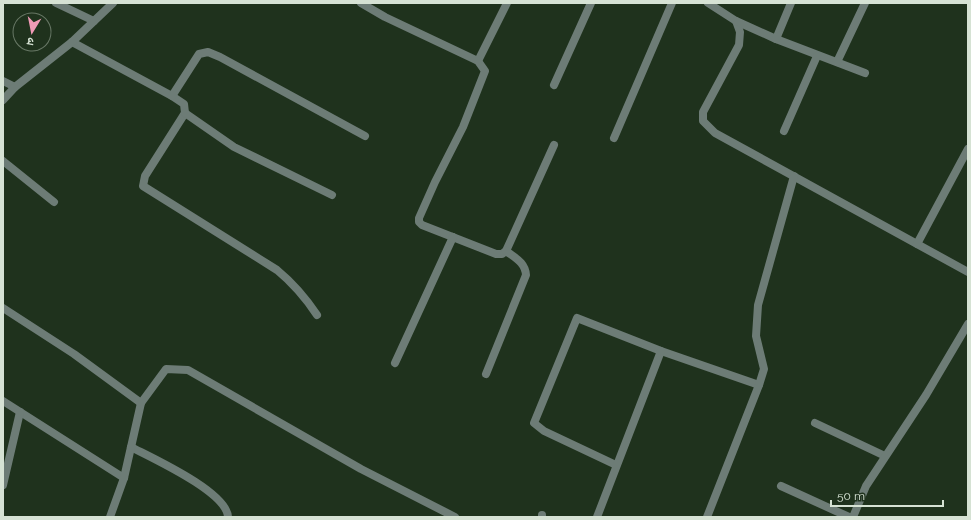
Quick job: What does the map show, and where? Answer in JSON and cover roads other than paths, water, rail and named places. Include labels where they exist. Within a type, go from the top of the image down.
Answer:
[{"type":"street","points":[[56,3],[94,21]]},
{"type":"street","points":[[3,100],[14,87],[72,42],[113,3]]},
{"type":"street","points":[[362,3],[385,17],[478,61],[485,71],[483,80],[463,127],[435,182],[419,218],[419,222],[422,225],[499,255],[506,251],[554,145]]},
{"type":"street","points":[[478,61],[508,3]]},
{"type":"street","points":[[554,85],[590,3]]},
{"type":"street","points":[[614,138],[672,3]]},
{"type":"street","points":[[708,3],[736,21],[776,39],[817,56],[864,72]]},
{"type":"street","points":[[776,39],[791,3]]},
{"type":"street","points":[[837,62],[866,3]]},
{"type":"street","points":[[736,21],[740,32],[739,45],[703,112],[703,121],[715,133],[968,272]]},
{"type":"street","points":[[72,42],[184,104],[185,113],[144,176],[143,186],[277,270],[296,286],[307,299],[316,315]]},
{"type":"street","points":[[172,96],[199,54],[208,52],[227,60],[365,136]]},
{"type":"street","points":[[784,131],[817,56]]},
{"type":"street","points":[[3,81],[14,87]]},
{"type":"street","points":[[185,113],[234,147],[332,195]]},
{"type":"street","points":[[917,244],[968,149]]},
{"type":"street","points":[[3,161],[54,202]]},
{"type":"street","points":[[706,517],[764,369],[756,336],[758,305],[794,176]]},
{"type":"street","points":[[395,363],[453,237]]},
{"type":"street","points":[[486,374],[526,274],[526,268],[521,262],[506,251]]},
{"type":"street","points":[[3,308],[74,354],[141,403]]},
{"type":"street","points":[[616,465],[544,431],[534,423],[577,318],[661,351],[759,385]]},
{"type":"street","points":[[853,517],[866,486],[926,395],[968,324]]},
{"type":"street","points":[[597,517],[661,351]]},
{"type":"street","points":[[110,517],[124,478],[141,403],[166,369],[188,370],[361,469],[455,517]]},
{"type":"street","points":[[3,401],[124,478]]},
{"type":"street","points":[[3,485],[20,412]]},
{"type":"street","points":[[814,423],[885,456]]},
{"type":"street","points":[[131,447],[192,479],[211,493],[228,513],[228,517]]},
{"type":"street","points":[[781,486],[849,517]]}]
